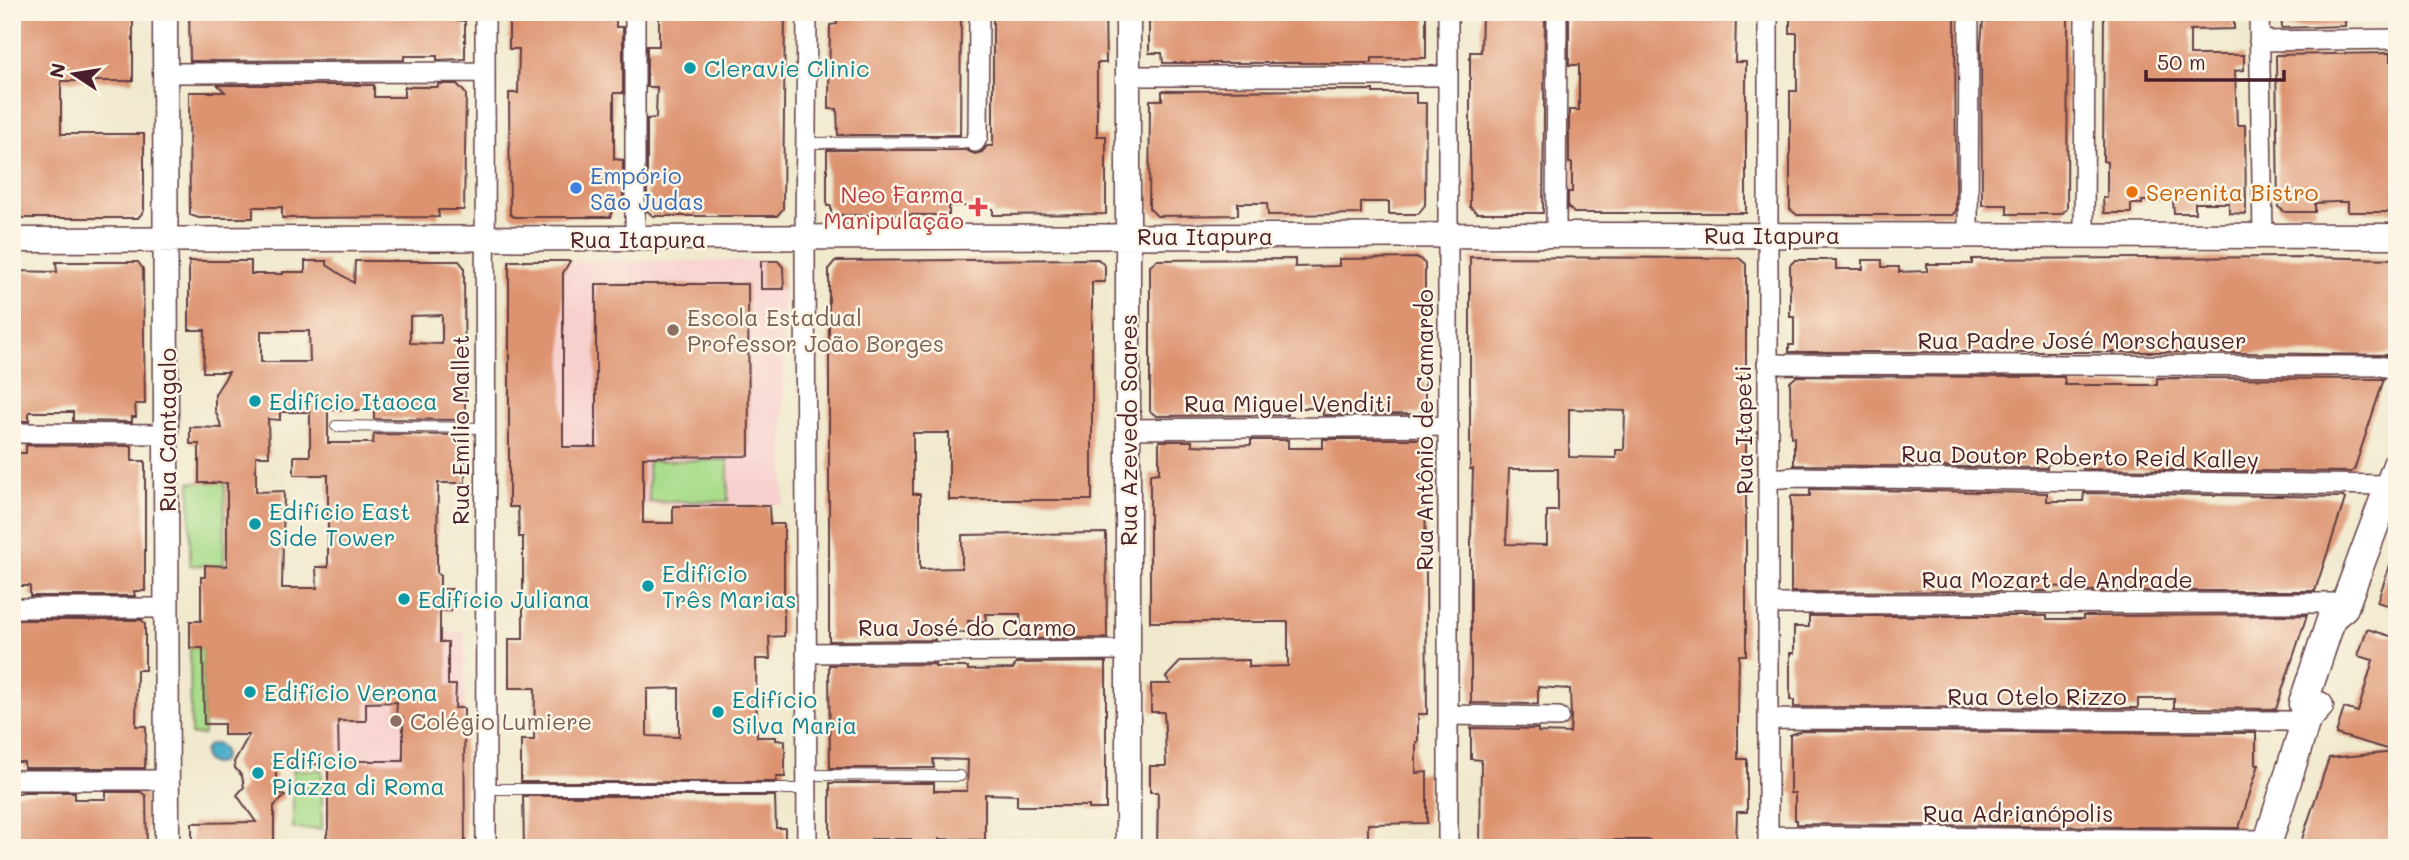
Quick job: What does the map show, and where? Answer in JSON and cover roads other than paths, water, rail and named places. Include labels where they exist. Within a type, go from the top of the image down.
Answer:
[{"type":"main road","points":[[2267,844],[2306,722],[2303,704],[2332,617],[2345,605],[2393,475]]},
{"type":"street","name":"Rua Cantagalo","points":[[165,12],[167,848]]},
{"type":"street","name":"Rua Emílio Mallet","points":[[485,12],[486,848]]},
{"type":"street","points":[[635,12],[635,239]]},
{"type":"street","points":[[807,12],[807,848]]},
{"type":"street","points":[[975,142],[978,136],[979,12]]},
{"type":"street","name":"Rua Azevedo Soares","points":[[1128,12],[1128,848]]},
{"type":"street","name":"Rua Antônio de Camardo","points":[[1448,12],[1448,848]]},
{"type":"street","points":[[1556,235],[1557,12]]},
{"type":"street","name":"Rua Itapeti","points":[[1768,12],[1768,842]]},
{"type":"street","points":[[1968,235],[1969,12]]},
{"type":"street","points":[[2084,236],[2085,12]]},
{"type":"street","points":[[2259,12],[2263,235]]},
{"type":"street","points":[[2259,41],[2397,39]]},
{"type":"street","points":[[166,73],[484,72]]},
{"type":"street","points":[[1128,76],[1448,76]]},
{"type":"street","name":"Rua Itapura","points":[[12,240],[1448,235],[2397,236]]},
{"type":"street","name":"Rua Padre José Morschauser","points":[[1767,364],[2365,366],[2397,369]]},
{"type":"street","name":"Rua Miguel Venditi","points":[[1128,429],[1449,426]]},
{"type":"street","points":[[12,433],[167,434]]},
{"type":"street","name":"Rua Doutor Roberto Reid Kalley","points":[[1769,479],[2393,475]]},
{"type":"street","name":"Rua Mozart de Andrade","points":[[1768,604],[2345,605]]},
{"type":"street","points":[[12,608],[168,608]]},
{"type":"street","name":"Rua José do Carmo","points":[[806,653],[1128,650]]},
{"type":"street","points":[[1448,715],[1559,717]]},
{"type":"street","name":"Rua Otelo Rizzo","points":[[1769,719],[2306,722]]},
{"type":"street","points":[[12,780],[167,780]]},
{"type":"street","name":"Rua Adrianópolis","points":[[1768,842],[2267,844]]},
{"type":"lane","points":[[806,143],[975,142]]},
{"type":"lane","points":[[336,426],[484,428]]},
{"type":"lane","points":[[485,789],[960,776]]},
{"type":"water","points":[[214,744],[221,747],[224,754],[221,761],[214,764],[207,761],[204,754],[207,747]]},
{"type":"place","name":"Cleravie Clinic","points":[[690,68]]},
{"type":"place","name":"Empório São Judas","points":[[576,188]]},
{"type":"place","name":"Serenita Bistro","points":[[2132,192]]},
{"type":"place","name":"Neo Farma Manipulação","points":[[978,207]]},
{"type":"place","name":"Escola Estadual Professor João Borges","points":[[673,330]]},
{"type":"place","name":"Edifício Itaoca","points":[[255,401]]},
{"type":"place","name":"Edifício East Side Tower","points":[[255,524]]},
{"type":"place","name":"Edifício Três Marias","points":[[648,586]]},
{"type":"place","name":"Edifício Juliana","points":[[404,599]]},
{"type":"place","name":"Edifício Verona","points":[[250,692]]},
{"type":"place","name":"Edifício Silva Maria","points":[[718,712]]},
{"type":"place","name":"Colégio Lumiere","points":[[396,721]]},
{"type":"place","name":"Edifício Piazza di Roma","points":[[258,773]]}]
